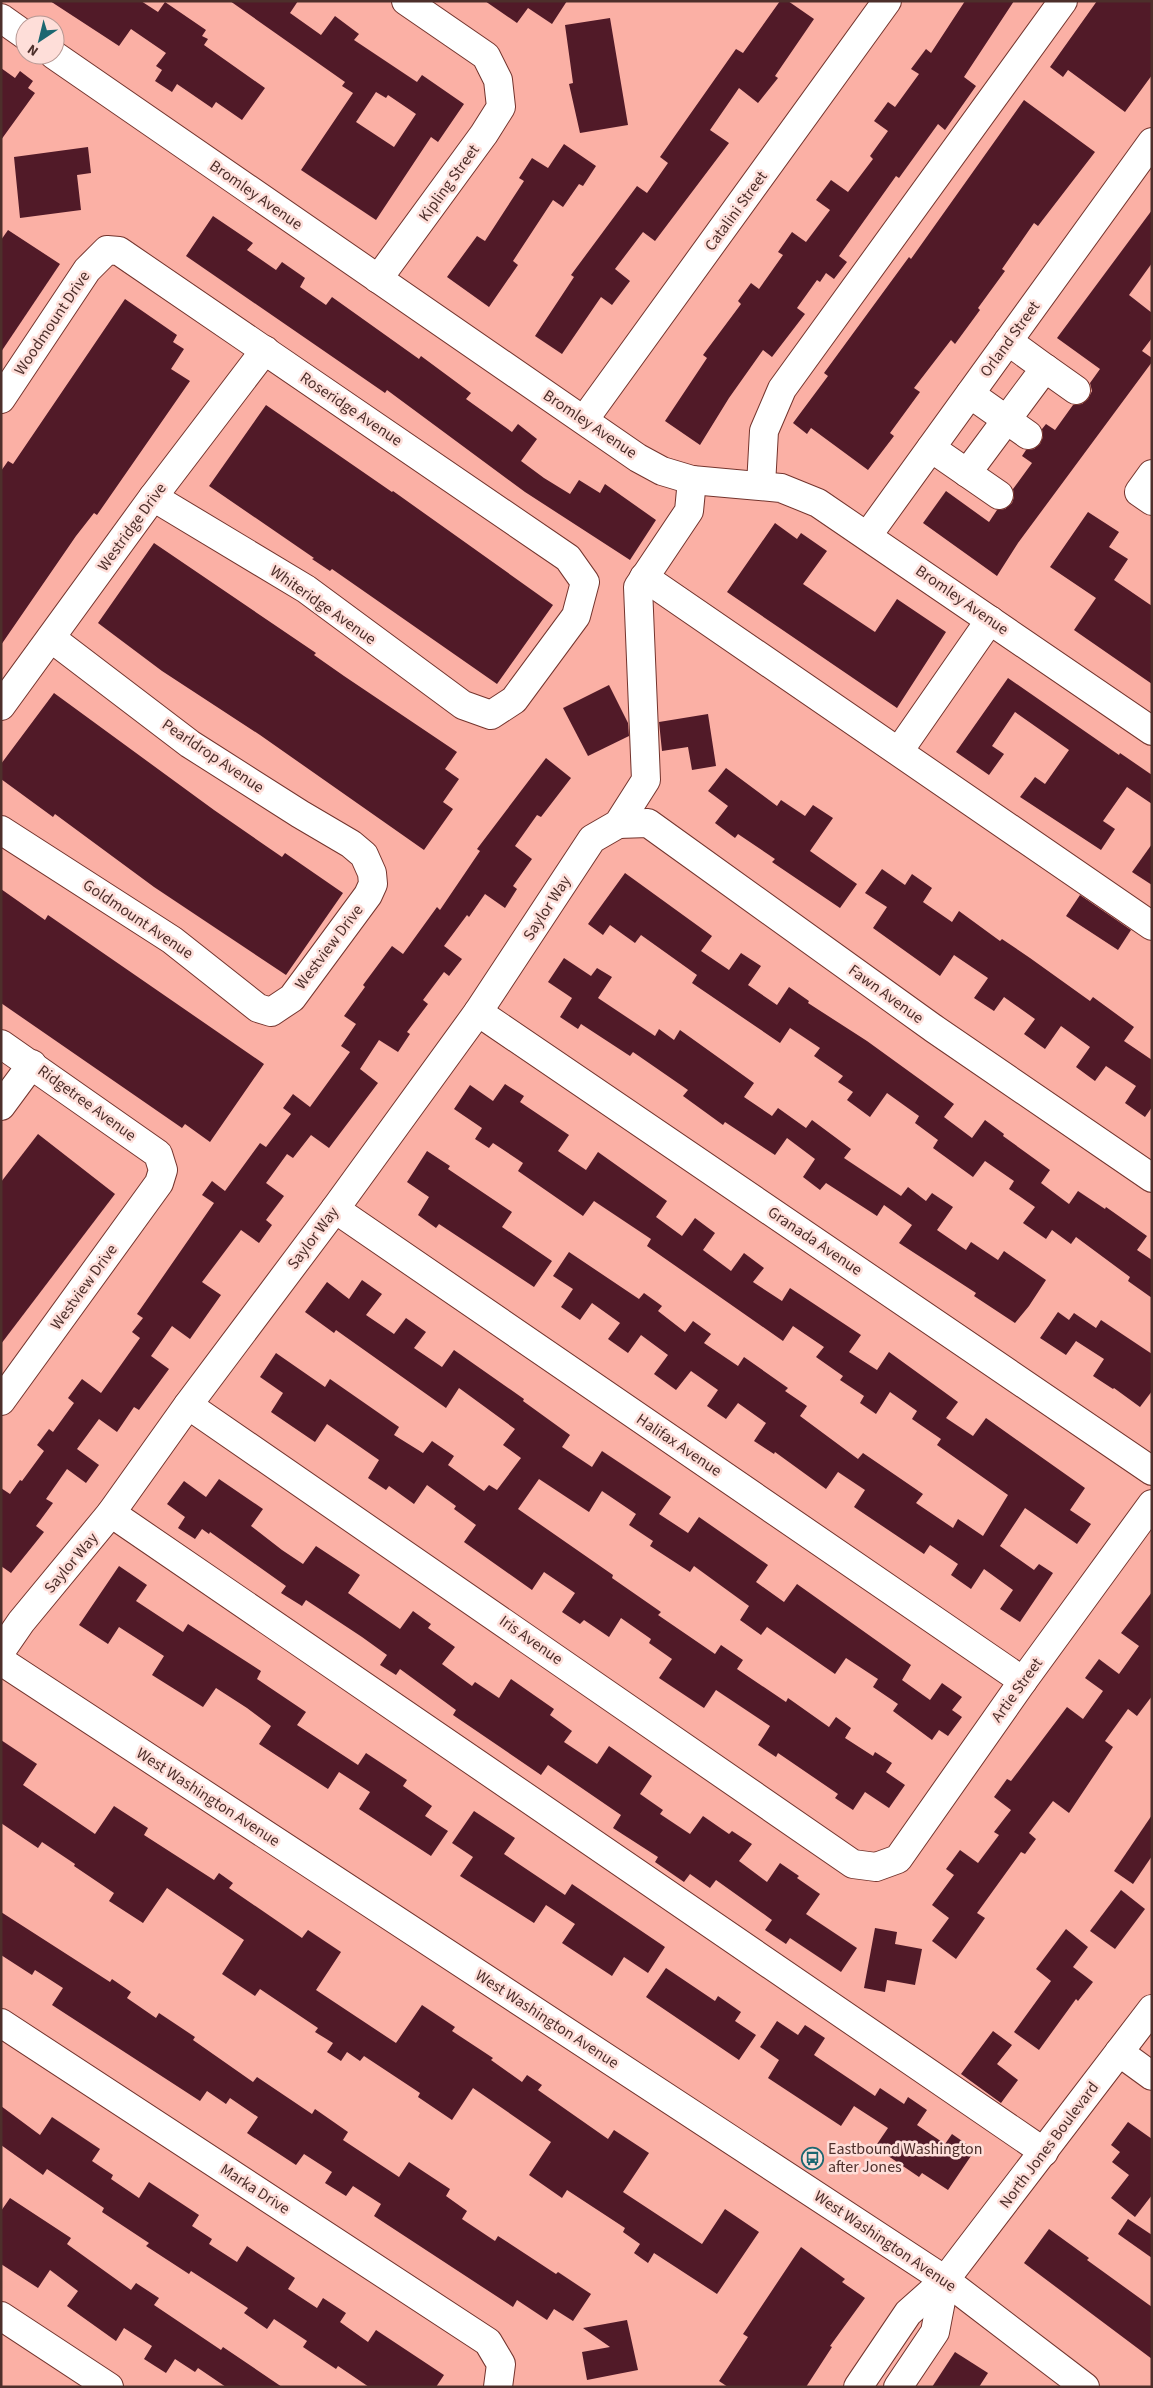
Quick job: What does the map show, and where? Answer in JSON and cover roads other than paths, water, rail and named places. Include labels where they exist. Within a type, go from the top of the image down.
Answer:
[{"type":"street","name":"Kipling Street","points":[[378,280],[484,134],[501,107],[498,80],[486,56],[406,1]]},
{"type":"street","name":"Catalini Street","points":[[584,420],[887,1]]},
{"type":"street","points":[[761,485],[764,431],[782,389],[1063,1]]},
{"type":"street","points":[[1,18],[15,28]]},
{"type":"street","name":"Bromley Avenue","points":[[65,63],[378,280],[646,462],[662,471],[692,480],[724,484],[761,485],[799,494],[835,513],[1152,731]]},
{"type":"street","name":"Orland Street","points":[[868,535],[1152,142]]},
{"type":"street","name":"Roseridge Avenue","points":[[107,250],[119,251],[568,558],[585,582],[576,616],[514,700],[491,716]]},
{"type":"street","name":"Woodmount Drive","points":[[1,399],[86,270],[107,250]]},
{"type":"street","points":[[1008,341],[1076,390]]},
{"type":"street","name":"Westridge Drive","points":[[1,706],[153,497],[265,350]]},
{"type":"street","points":[[968,473],[1018,427],[1046,368]]},
{"type":"street","points":[[970,394],[1018,427]]},
{"type":"street","points":[[931,448],[999,495]]},
{"type":"street","points":[[1152,474],[1139,492],[1152,501]]},
{"type":"street","points":[[618,824],[646,780],[638,587],[689,512],[692,480]]},
{"type":"street","name":"Whiteridge Avenue","points":[[153,497],[306,589],[463,705],[491,716]]},
{"type":"street","points":[[644,577],[1152,926]]},
{"type":"street","points":[[899,751],[990,620]]},
{"type":"street","name":"Pearldrop Avenue","points":[[52,638],[190,744],[351,844],[364,855],[372,873]]},
{"type":"street","name":"Fawn Avenue","points":[[618,824],[648,823],[933,1028],[1152,1178]]},
{"type":"street","name":"Saylor Way","points":[[1,1651],[21,1622],[111,1513],[188,1405],[335,1209],[478,1012],[592,839],[618,824]]},
{"type":"street","name":"Goldmount Avenue","points":[[1,830],[172,940],[258,1008],[271,1012]]},
{"type":"street","name":"Westview Drive","points":[[271,1012],[292,998],[368,894],[373,884],[372,873]]},
{"type":"street","name":"Granada Avenue","points":[[478,1012],[1152,1470]]},
{"type":"street","name":"Ridgetree Avenue","points":[[1,1044],[158,1154],[163,1170]]},
{"type":"street","points":[[1,1106],[32,1064]]},
{"type":"street","name":"Westview Drive","points":[[1,1401],[159,1183],[163,1170]]},
{"type":"street","name":"Halifax Avenue","points":[[335,1209],[1023,1681]]},
{"type":"street","name":"Iris Avenue","points":[[188,1405],[853,1864],[876,1868]]},
{"type":"street","name":"Artie Street","points":[[876,1868],[898,1859],[1023,1681],[1152,1504]]},
{"type":"street","points":[[111,1513],[1044,2152]]},
{"type":"street","name":"West Washington Avenue","points":[[1,1661],[945,2280],[1086,2387]]},
{"type":"street","name":"North Jones Boulevard","points":[[858,2387],[908,2313],[945,2280],[1152,2009]]},
{"type":"street","name":"Marka Drive","points":[[1,2022],[488,2342],[500,2375]]},
{"type":"street","points":[[1119,2052],[1152,2076]]},
{"type":"street","name":"North Jones Boulevard","points":[[898,2387],[935,2332],[945,2280]]},
{"type":"street","points":[[1,2316],[109,2387]]},
{"type":"place","name":"Eastbound Washington after Jones","points":[[812,2158]]}]
